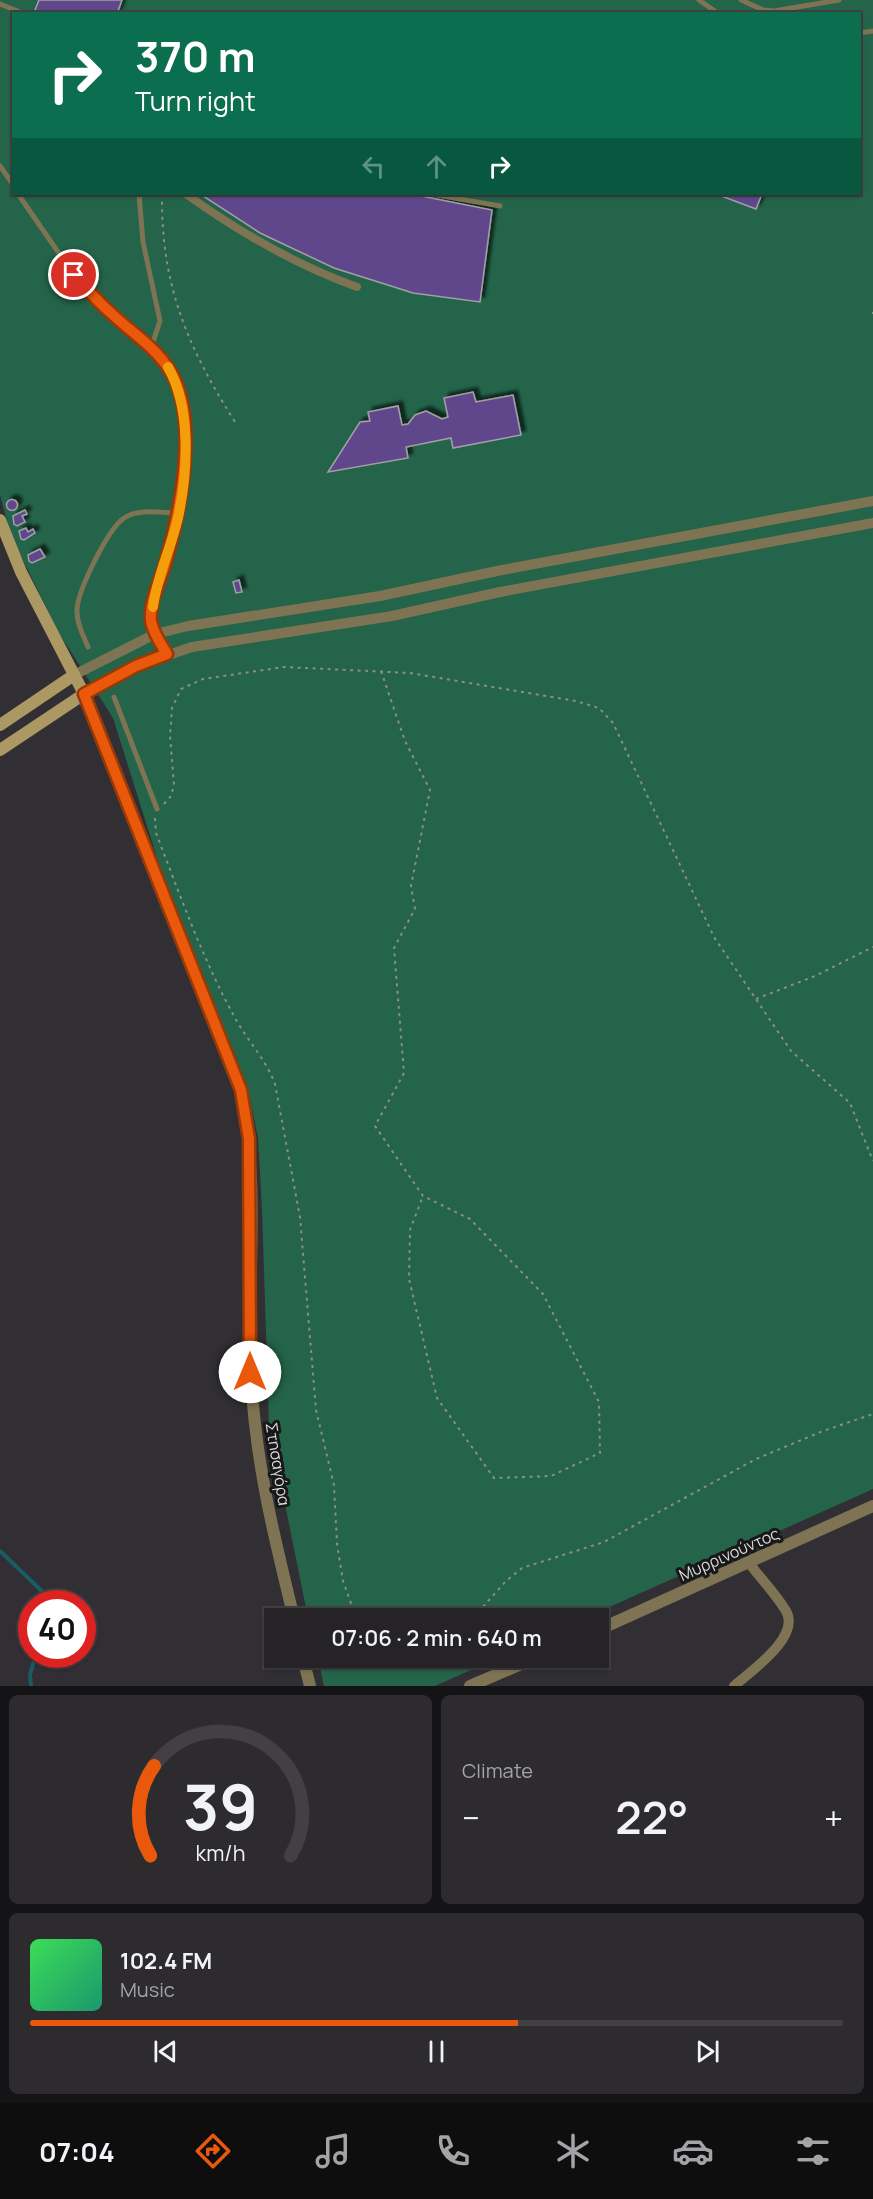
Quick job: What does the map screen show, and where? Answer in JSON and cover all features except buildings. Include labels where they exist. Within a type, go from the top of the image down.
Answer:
[{"type":"main road","points":[[0,520],[21,572],[84,694],[0,750]]},
{"type":"main road","points":[[0,725],[74,675]]},
{"type":"street","points":[[187,195],[250,237],[302,264],[357,287]]},
{"type":"street","points":[[74,675],[155,634],[214,621],[380,596],[497,571],[873,501]]},
{"type":"street","points":[[84,694],[128,670],[167,654],[273,633],[392,615],[500,592],[873,523]]},
{"type":"street","points":[[497,571],[500,592]]},
{"type":"street","name":"Στησαγόρα","points":[[84,694],[241,1090],[249,1139],[250,1372],[255,1440],[264,1491],[292,1608]]},
{"type":"street","name":"Μυρρινούντος","points":[[609,1625],[873,1506]]},
{"type":"street","points":[[734,1686],[784,1639],[789,1627],[788,1613],[749,1563]]},
{"type":"street","points":[[306,1668],[310,1686]]},
{"type":"street","points":[[470,1686],[512,1668]]},
{"type":"lane","points":[[699,0],[716,12]]},
{"type":"lane","points":[[741,0],[763,10],[774,11],[839,0]]},
{"type":"lane","points":[[0,4],[20,12]]},
{"type":"lane","points":[[0,166],[12,183]]},
{"type":"lane","points":[[19,195],[74,275],[110,313],[164,360],[176,381],[181,403],[184,471],[179,513],[154,598],[151,620],[155,634],[167,654]]},
{"type":"lane","points":[[139,195],[143,242],[160,321],[151,348]]},
{"type":"lane","points":[[437,195],[500,206]]},
{"type":"lane","points":[[88,646],[77,621],[76,609],[81,590],[112,531],[124,518],[137,513],[179,513]]},
{"type":"lane","points":[[114,696],[157,809]]},
{"type":"path","points":[[162,195],[162,223],[167,264],[177,305],[191,347],[235,422]]},
{"type":"path","points":[[353,1608],[343,1581],[338,1553],[334,1485],[316,1410],[300,1217],[275,1084],[268,1065],[235,1017],[202,946],[156,833],[157,809],[171,796],[174,785],[170,736],[172,708],[181,689],[203,679],[284,667],[381,671],[410,673],[576,701],[599,708],[613,723],[714,938],[791,1051],[850,1103],[873,1161]]},
{"type":"path","points":[[381,671],[405,741],[430,790],[411,886],[415,909],[394,948],[404,1073],[375,1126],[423,1196],[471,1219],[543,1294],[599,1402],[600,1453],[551,1476],[494,1478],[437,1398],[409,1279],[410,1230],[423,1196]]},
{"type":"path","points":[[756,999],[814,976],[873,947]]},
{"type":"path","points":[[482,1608],[506,1581],[522,1568],[604,1542],[756,1459],[823,1431],[873,1414]]},
{"type":"green space","points":[[0,0],[873,0],[873,1489],[607,1608],[306,1608],[269,1425],[258,1138],[249,1095],[159,864],[113,718],[59,633],[11,536],[0,495]]},
{"type":"green space","points":[[320,1668],[476,1668],[435,1686],[324,1686]]},
{"type":"waterway","points":[[0,1551],[41,1590]]},
{"type":"waterway","points":[[31,1686],[32,1668]]},
{"type":"slow traffic","points":[[153,607],[179,513],[184,471],[181,403],[176,381],[168,367]]},
{"type":"route","points":[[74,275],[110,313],[164,360],[176,381],[181,403],[184,471],[179,513],[154,598],[151,620],[155,634],[167,654],[111,678],[84,694],[241,1090],[249,1139],[250,1372]]}]
